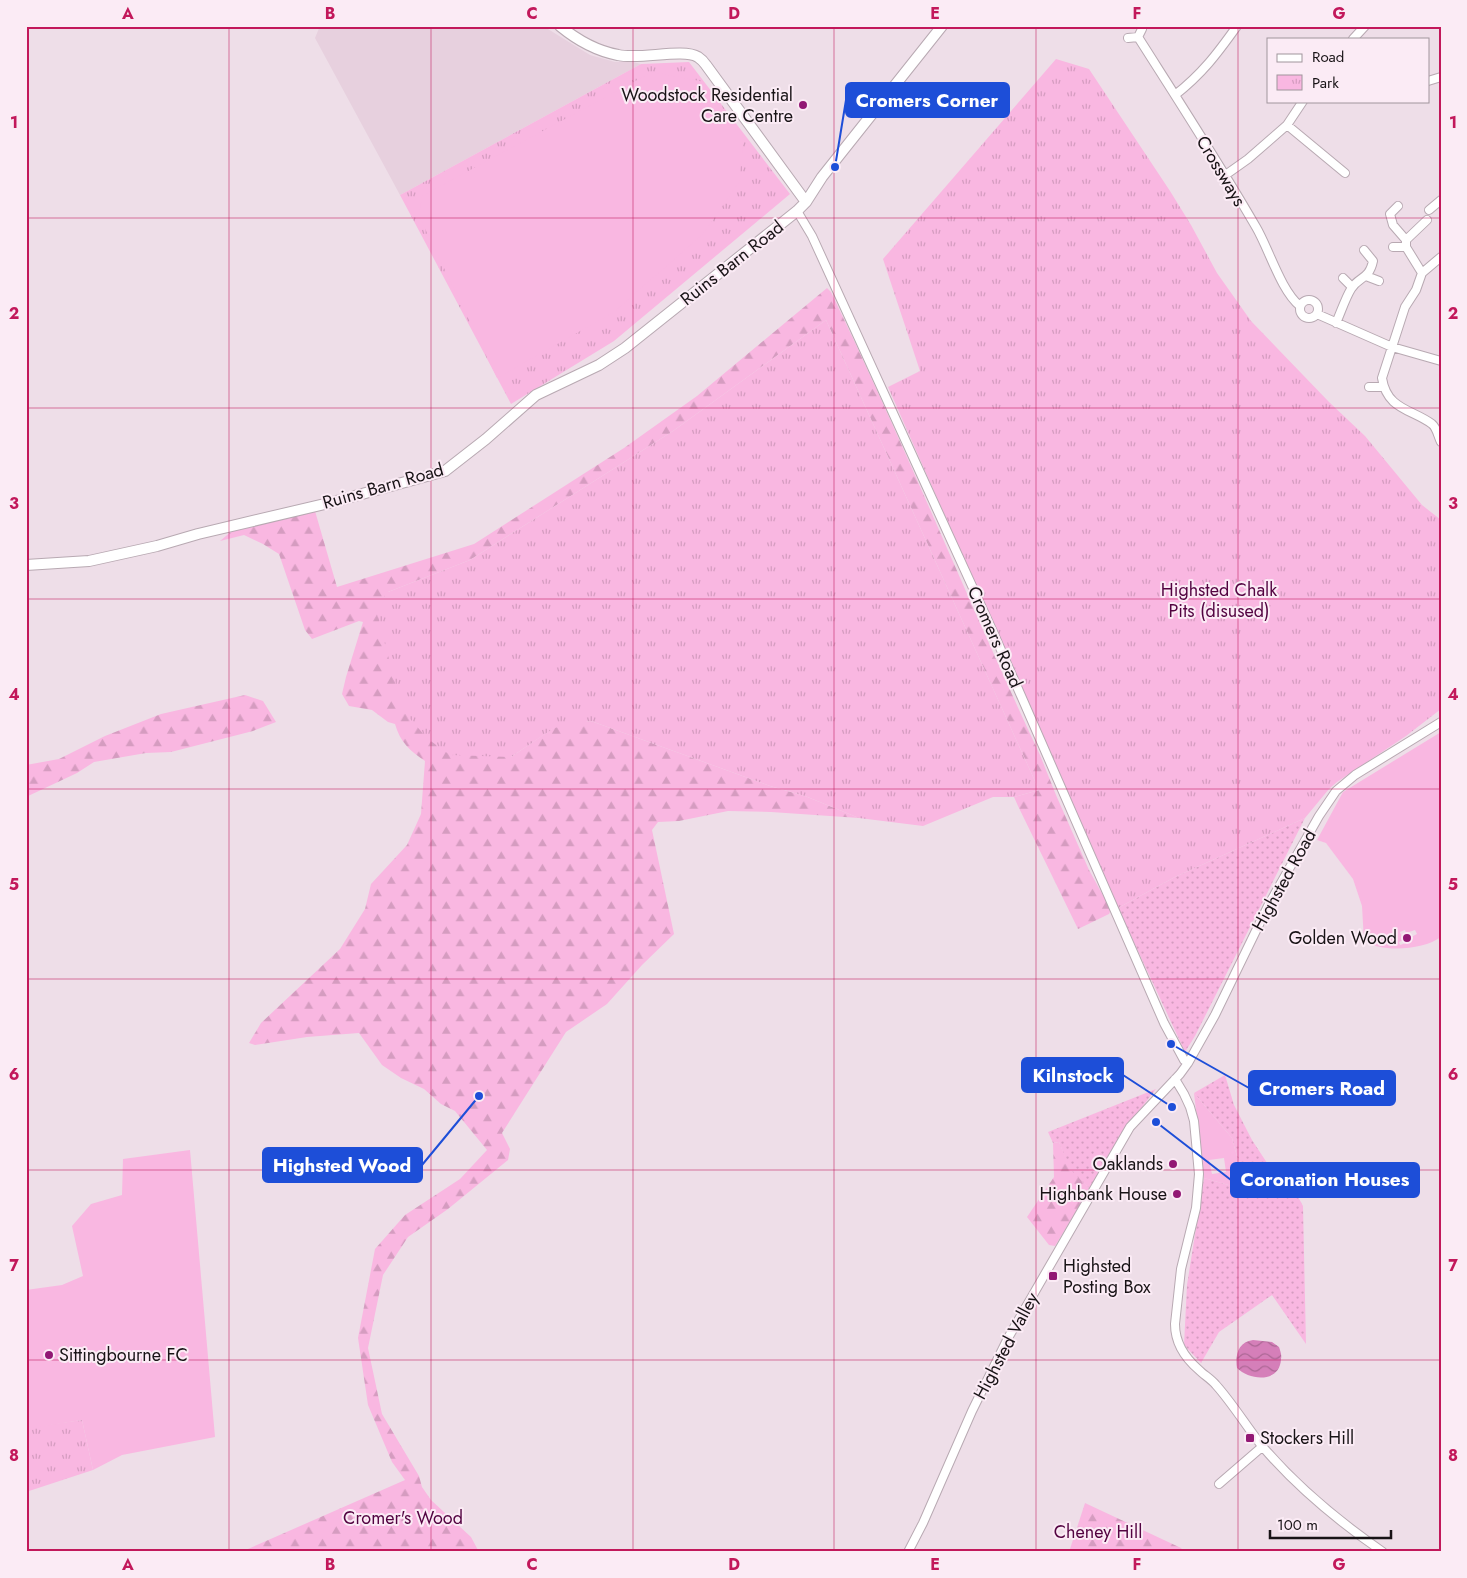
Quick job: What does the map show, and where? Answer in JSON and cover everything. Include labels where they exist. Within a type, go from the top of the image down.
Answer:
[{"type":"street","points":[[560,26],[592,47],[619,56],[685,53],[698,57],[706,65],[806,202]]},
{"type":"street","name":"Ruins Barn Road","points":[[26,565],[90,561],[157,546],[198,534],[333,502],[445,470],[486,439],[536,395],[599,365],[625,348],[798,211],[942,26]]},
{"type":"street","points":[[1175,95],[1202,73],[1237,26]]},
{"type":"street","points":[[1354,38],[1365,26]]},
{"type":"street","points":[[1128,38],[1138,37],[1142,29]]},
{"type":"street","name":"Crossways","points":[[1138,37],[1256,228],[1290,295],[1300,306]]},
{"type":"street","points":[[1224,176],[1248,159],[1287,125],[1302,102]]},
{"type":"street","points":[[1287,125],[1345,173]]},
{"type":"street","points":[[1429,210],[1441,200]]},
{"type":"street","points":[[1398,206],[1390,214],[1391,221],[1422,273]]},
{"type":"street","name":"Cromers Road","points":[[798,211],[812,236],[994,634],[1164,1023],[1184,1060],[1188,1063]]},
{"type":"street","points":[[1393,247],[1406,244],[1427,220]]},
{"type":"street","points":[[1336,323],[1352,287],[1366,276],[1371,268],[1373,261],[1364,250]]},
{"type":"street","points":[[1441,258],[1422,273],[1416,290],[1405,307],[1382,378],[1383,387],[1397,405],[1432,424],[1441,442]]},
{"type":"street","points":[[1366,276],[1379,281]]},
{"type":"street","points":[[1342,278],[1352,287]]},
{"type":"street","name":"Crossways","points":[[1306,300],[1311,301],[1317,306],[1317,314],[1313,318],[1308,319],[1300,313],[1300,306],[1306,300]]},
{"type":"street","name":"Crossways","points":[[1317,314],[1392,346],[1441,361]]},
{"type":"street","points":[[1369,387],[1383,387]]},
{"type":"street","name":"Highsted Road","points":[[1175,1079],[1188,1063],[1215,1015],[1268,906],[1303,844],[1336,792],[1355,775],[1441,722]]},
{"type":"street","points":[[1175,1079],[1190,1107],[1194,1121],[1200,1174],[1196,1208],[1181,1269],[1175,1333],[1180,1347],[1196,1368],[1215,1384],[1263,1446],[1322,1507],[1382,1552]]},
{"type":"street","name":"Highsted Valley","points":[[908,1552],[923,1523],[972,1411],[1008,1338],[1130,1127],[1175,1079]]},
{"type":"street","points":[[1219,1484],[1263,1446]]},
{"type":"shaded area","points":[[320,26],[543,26],[590,55],[615,62],[629,61],[641,64],[400,195],[315,38]]},
{"type":"green space","name":"Highsted Chalk Pits (disused)","points":[[1056,59],[1089,69],[1170,191],[1217,273],[1251,321],[1329,402],[1365,436],[1422,505],[1441,520],[1441,709],[1406,736],[1337,782],[1305,818],[1175,877],[1118,908],[888,387],[920,371],[883,259]]},
{"type":"green space","points":[[689,62],[790,194],[614,341],[511,404],[400,195],[641,64]]},
{"type":"green space","points":[[652,72],[700,81],[744,136],[739,182],[703,234],[614,312],[497,378],[419,216],[422,196]]},
{"type":"green space","name":"Cromer's Wood","points":[[827,288],[831,292],[885,407],[987,640],[1040,755],[1089,870],[1111,910],[1109,914],[1078,929],[1018,806],[1014,797],[1039,790],[826,320],[673,431],[470,560],[388,592],[511,757],[558,725],[591,721],[770,786],[805,796],[859,818],[728,811],[679,821],[658,822],[652,830],[674,934],[642,965],[607,1004],[566,1032],[502,1133],[510,1149],[508,1160],[448,1209],[408,1237],[383,1275],[368,1348],[382,1414],[431,1500],[471,1537],[479,1552],[241,1552],[405,1480],[392,1462],[368,1405],[358,1338],[375,1249],[405,1215],[460,1179],[487,1150],[455,1111],[441,1104],[424,1089],[401,1078],[382,1065],[359,1033],[307,1037],[255,1045],[249,1043],[261,1023],[340,949],[365,909],[371,884],[407,845],[421,814],[425,761],[406,746],[395,724],[388,722],[372,710],[349,706],[342,694],[363,622],[359,621],[312,639],[305,630],[279,554],[244,535],[220,541],[233,530],[315,511],[337,587],[474,544],[624,448],[697,396]]},
{"type":"green space","points":[[826,320],[1039,790],[1014,797],[993,797],[923,826],[859,818],[805,796],[770,786],[591,721],[554,728],[511,757],[450,755],[428,739],[403,711],[375,607],[388,592],[470,560],[673,431]]},
{"type":"green space","points":[[245,695],[263,701],[276,722],[253,731],[171,752],[146,753],[94,762],[77,773],[26,797],[26,765],[59,759],[105,736],[161,714]]},
{"type":"green space","points":[[1441,732],[1441,937],[1424,945],[1403,948],[1382,947],[1364,941],[1362,906],[1353,879],[1326,843],[1317,840],[1343,792]],"holes":[[[1405,930],[1406,933],[1415,930],[1417,934],[1411,937],[1412,941],[1400,945],[1399,942],[1403,940],[1400,932]]]},
{"type":"green space","points":[[1305,818],[1195,1036],[1185,1052],[1118,908],[1175,877]]},
{"type":"green space","points":[[1225,1075],[1234,1105],[1252,1140],[1275,1175],[1296,1193],[1303,1206],[1306,1344],[1272,1295],[1219,1332],[1201,1363],[1184,1345],[1187,1285],[1204,1178],[1246,1190],[1232,1138],[1194,1093]]},
{"type":"green space","points":[[1156,1089],[1128,1125],[1090,1189],[1070,1170],[1059,1142],[1053,1143],[1048,1132]]},
{"type":"green space","points":[[1194,1093],[1232,1138],[1246,1190],[1204,1178]],"holes":[[[1224,1158],[1226,1172],[1212,1174],[1209,1160]]]},
{"type":"green space","points":[[1059,1142],[1071,1170],[1090,1189],[1055,1246],[1049,1245],[1027,1217],[1054,1177],[1053,1143]]},
{"type":"green space","points":[[190,1150],[215,1437],[122,1455],[93,1470],[82,1420],[26,1429],[26,1290],[62,1285],[83,1276],[72,1226],[91,1204],[122,1195],[123,1159]]},
{"type":"green space","points":[[82,1420],[93,1470],[26,1492],[26,1428]]},
{"type":"green space","name":"Cheney Hill","points":[[1085,1503],[1181,1548],[1184,1552],[1069,1552]]},
{"type":"water","points":[[1253,1340],[1272,1342],[1279,1347],[1281,1356],[1279,1367],[1270,1376],[1256,1377],[1237,1368],[1237,1354],[1241,1346]]},
{"type":"place","name":"Woodstock Residential Care Centre","points":[[803,105]]},
{"type":"place","name":"Cromers Corner","points":[[835,167]]},
{"type":"place","name":"Golden Wood","points":[[1407,938]]},
{"type":"place","name":"Cromers Road","points":[[1171,1044]]},
{"type":"place","name":"Highsted Wood","points":[[479,1096]]},
{"type":"place","name":"Kilnstock","points":[[1172,1107]]},
{"type":"place","name":"Coronation Houses","points":[[1156,1122]]},
{"type":"place","name":"Oaklands","points":[[1173,1164]]},
{"type":"place","name":"Highbank House","points":[[1177,1194]]},
{"type":"place","name":"Highsted Posting Box","points":[[1053,1276]]},
{"type":"place","name":"Sittingbourne FC","points":[[49,1355]]},
{"type":"place","name":"Stockers Hill","points":[[1250,1438]]}]
